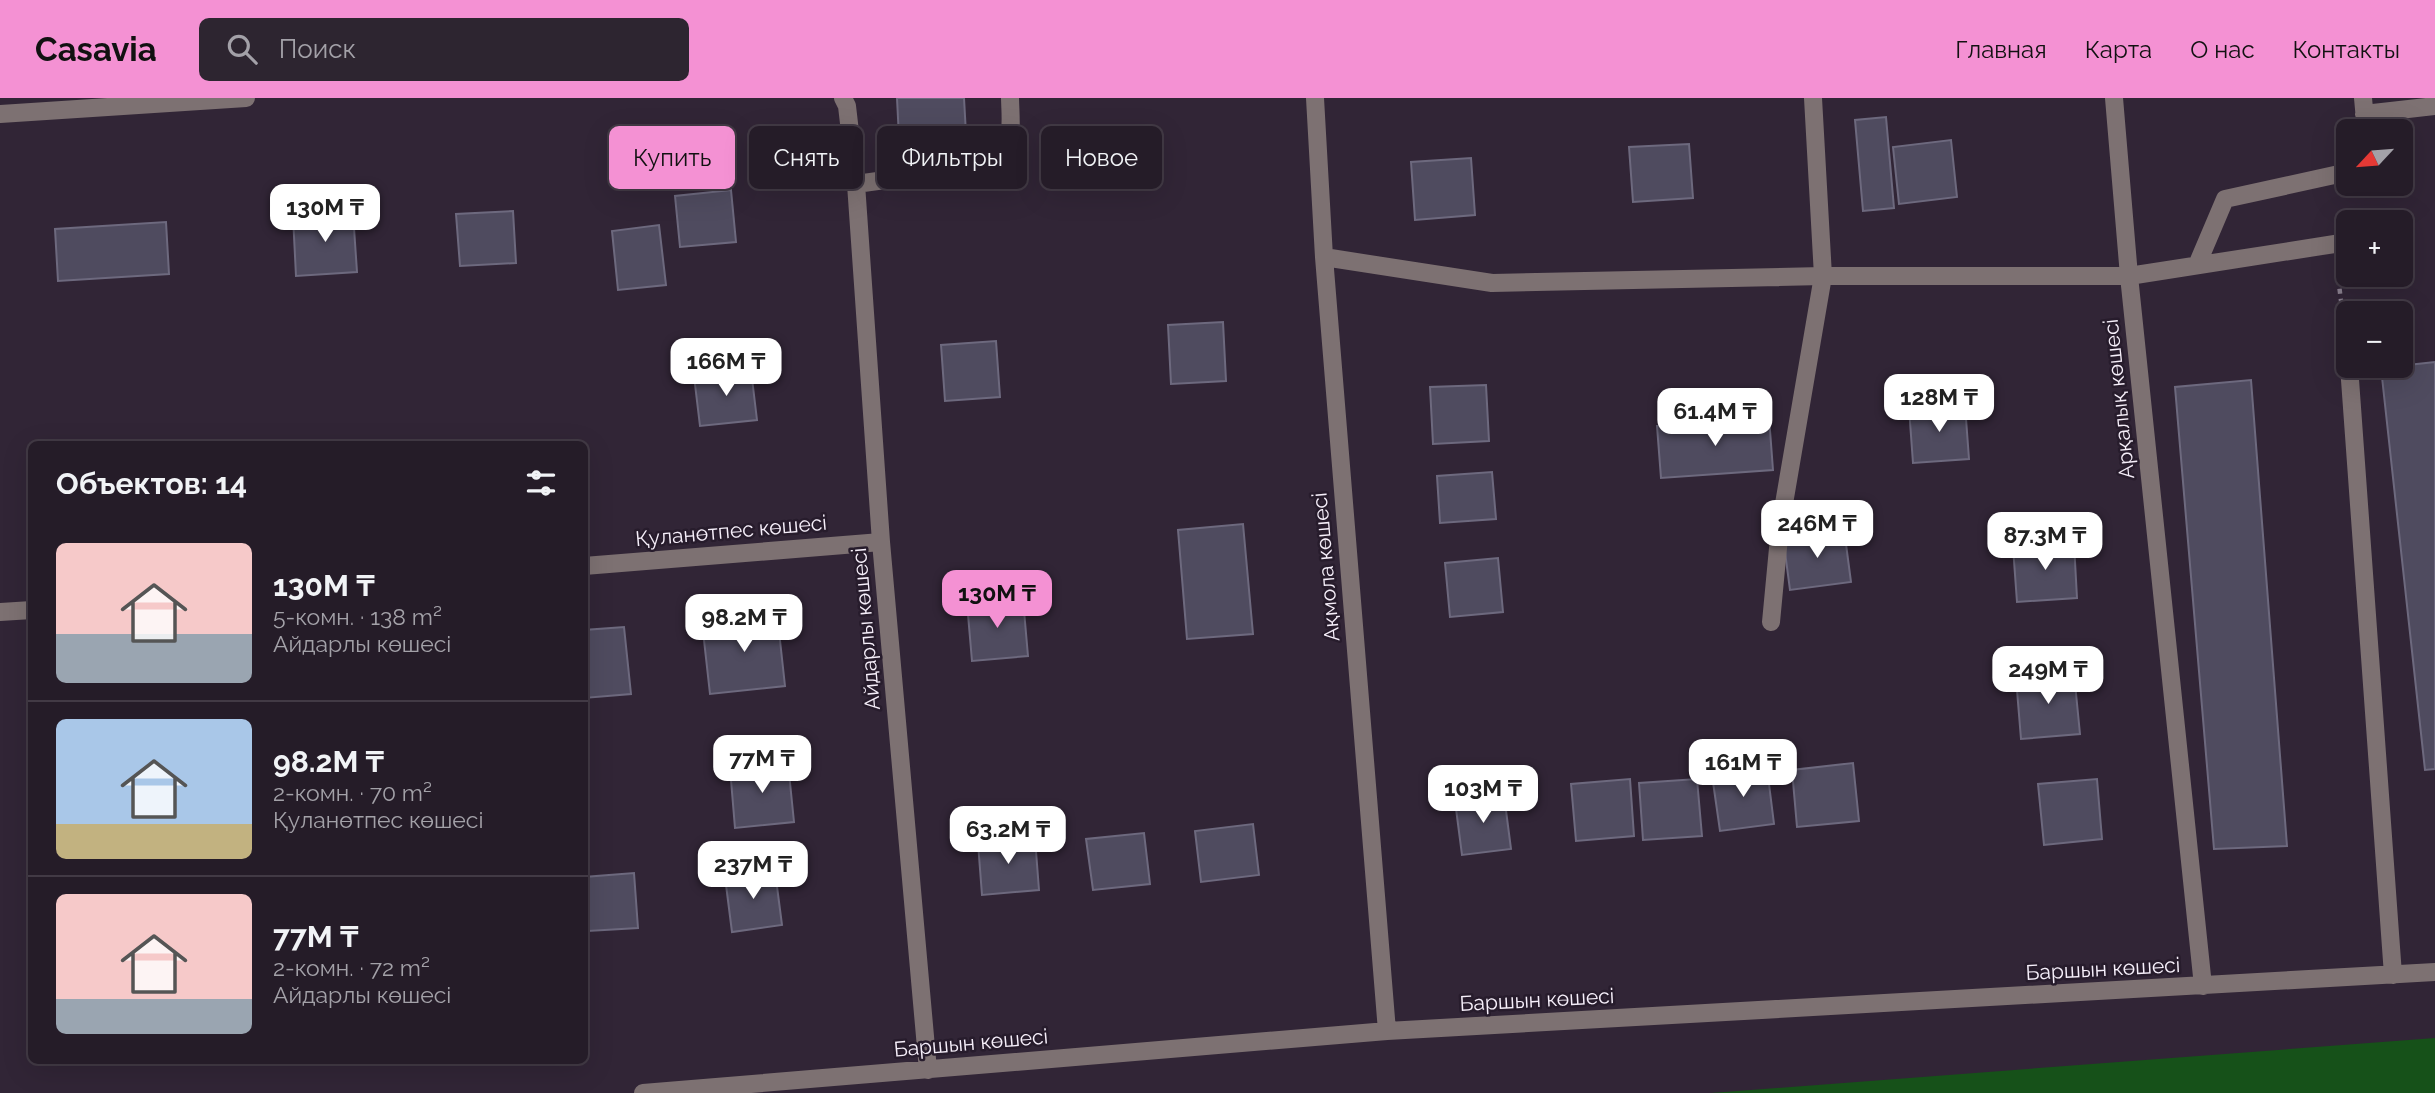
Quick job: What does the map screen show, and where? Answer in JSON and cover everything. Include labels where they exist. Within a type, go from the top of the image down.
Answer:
[{"type":"street","points":[[0,114],[246,98]]},
{"type":"street","name":"Айдарлы көшесі","points":[[843,98],[847,106],[849,126]]},
{"type":"street","points":[[863,183],[986,166],[1001,153],[1012,136],[1010,98]]},
{"type":"street","name":"Ақмола көшесі","points":[[1315,98],[1324,257],[1387,1031]]},
{"type":"street","points":[[1771,622],[1780,527],[1824,276],[1813,98]]},
{"type":"street","name":"Арқалық көшесі","points":[[2114,98],[2129,276],[2203,986]]},
{"type":"street","points":[[2364,114],[2435,106]]},
{"type":"street","points":[[2197,265],[2225,199],[2336,175]]},
{"type":"street","name":"Айдарлы көшесі","points":[[856,189],[881,542],[928,1070]]},
{"type":"street","points":[[1324,257],[1492,284],[1824,276],[2129,276],[2336,244]]},
{"type":"street","points":[[2349,378],[2393,975]]},
{"type":"street","name":"Қуланөтпес көшесі","points":[[588,566],[881,542]]},
{"type":"street","points":[[0,612],[28,610]]},
{"type":"street","name":"Баршын көшесі","points":[[643,1093],[1387,1031],[2435,972]]},
{"type":"path","points":[[2320,247],[2336,265],[2341,301]]},
{"type":"green space","points":[[2435,1038],[2435,1093],[1711,1093]]},
{"type":"building","points":[[897,98],[964,98],[966,126],[898,126]]},
{"type":"building","points":[[1886,117],[1894,208],[1863,211],[1855,120]]},
{"type":"building","points":[[1951,140],[1957,197],[1899,204],[1893,147]]},
{"type":"building","points":[[1689,144],[1693,198],[1633,202],[1629,147]]},
{"type":"building","points":[[1471,158],[1475,215],[1415,220],[1411,162]]},
{"type":"building","points":[[731,190],[736,242],[680,247],[675,196]]},
{"type":"building","points":[[513,211],[516,263],[460,266],[456,214]]},
{"type":"building","points":[[353,213],[357,272],[296,276],[293,216]]},
{"type":"building","points":[[166,222],[169,274],[58,281],[55,229]]},
{"type":"building","points":[[659,225],[666,285],[618,290],[612,231]]},
{"type":"building","points":[[1223,322],[1226,381],[1171,384],[1168,325]]},
{"type":"building","points":[[996,341],[1000,397],[945,401],[941,345]]},
{"type":"building","points":[[2435,362],[2435,769],[2425,770],[2382,378],[2413,378],[2413,364]]},
{"type":"building","points":[[751,370],[757,420],[700,426],[694,376]]},
{"type":"building","points":[[2251,380],[2287,846],[2214,849],[2175,387]]},
{"type":"building","points":[[1486,385],[1489,441],[1433,444],[1430,387]]},
{"type":"building","points":[[1965,405],[1969,459],[1913,463],[1909,408]]},
{"type":"building","points":[[1769,417],[1773,470],[1661,478],[1657,426]]},
{"type":"building","points":[[1492,472],[1496,519],[1440,523],[1437,476]]},
{"type":"building","points":[[1243,524],[1253,634],[1187,639],[1178,530]]},
{"type":"building","points":[[1844,529],[1851,582],[1790,590],[1783,537]]},
{"type":"building","points":[[2074,543],[2077,598],[2017,602],[2013,547]]},
{"type":"building","points":[[1498,558],[1503,612],[1450,617],[1445,563]]},
{"type":"building","points":[[1023,599],[1028,656],[972,661],[967,603]]},
{"type":"building","points":[[777,613],[785,686],[710,694],[702,622]]},
{"type":"building","points":[[624,627],[631,694],[588,698],[588,630]]},
{"type":"building","points":[[2074,673],[2080,734],[2021,739],[2016,678]]},
{"type":"building","points":[[788,763],[794,822],[735,828],[730,768]]},
{"type":"building","points":[[1853,763],[1859,821],[1797,827],[1792,770]]},
{"type":"building","points":[[1767,768],[1774,824],[1720,831],[1712,775]]},
{"type":"building","points":[[1630,779],[1634,836],[1576,841],[1571,784]]},
{"type":"building","points":[[1697,779],[1702,836],[1643,840],[1639,783]]},
{"type":"building","points":[[2097,779],[2102,839],[2044,845],[2038,784]]},
{"type":"building","points":[[1504,795],[1511,849],[1462,855],[1455,801]]},
{"type":"building","points":[[1253,824],[1259,875],[1201,882],[1195,831]]},
{"type":"building","points":[[1144,833],[1150,884],[1093,890],[1086,839]]},
{"type":"building","points":[[1035,838],[1039,890],[982,895],[978,843]]},
{"type":"building","points":[[775,871],[782,925],[732,932],[725,877]]},
{"type":"building","points":[[634,873],[638,928],[588,931],[588,877]]}]
